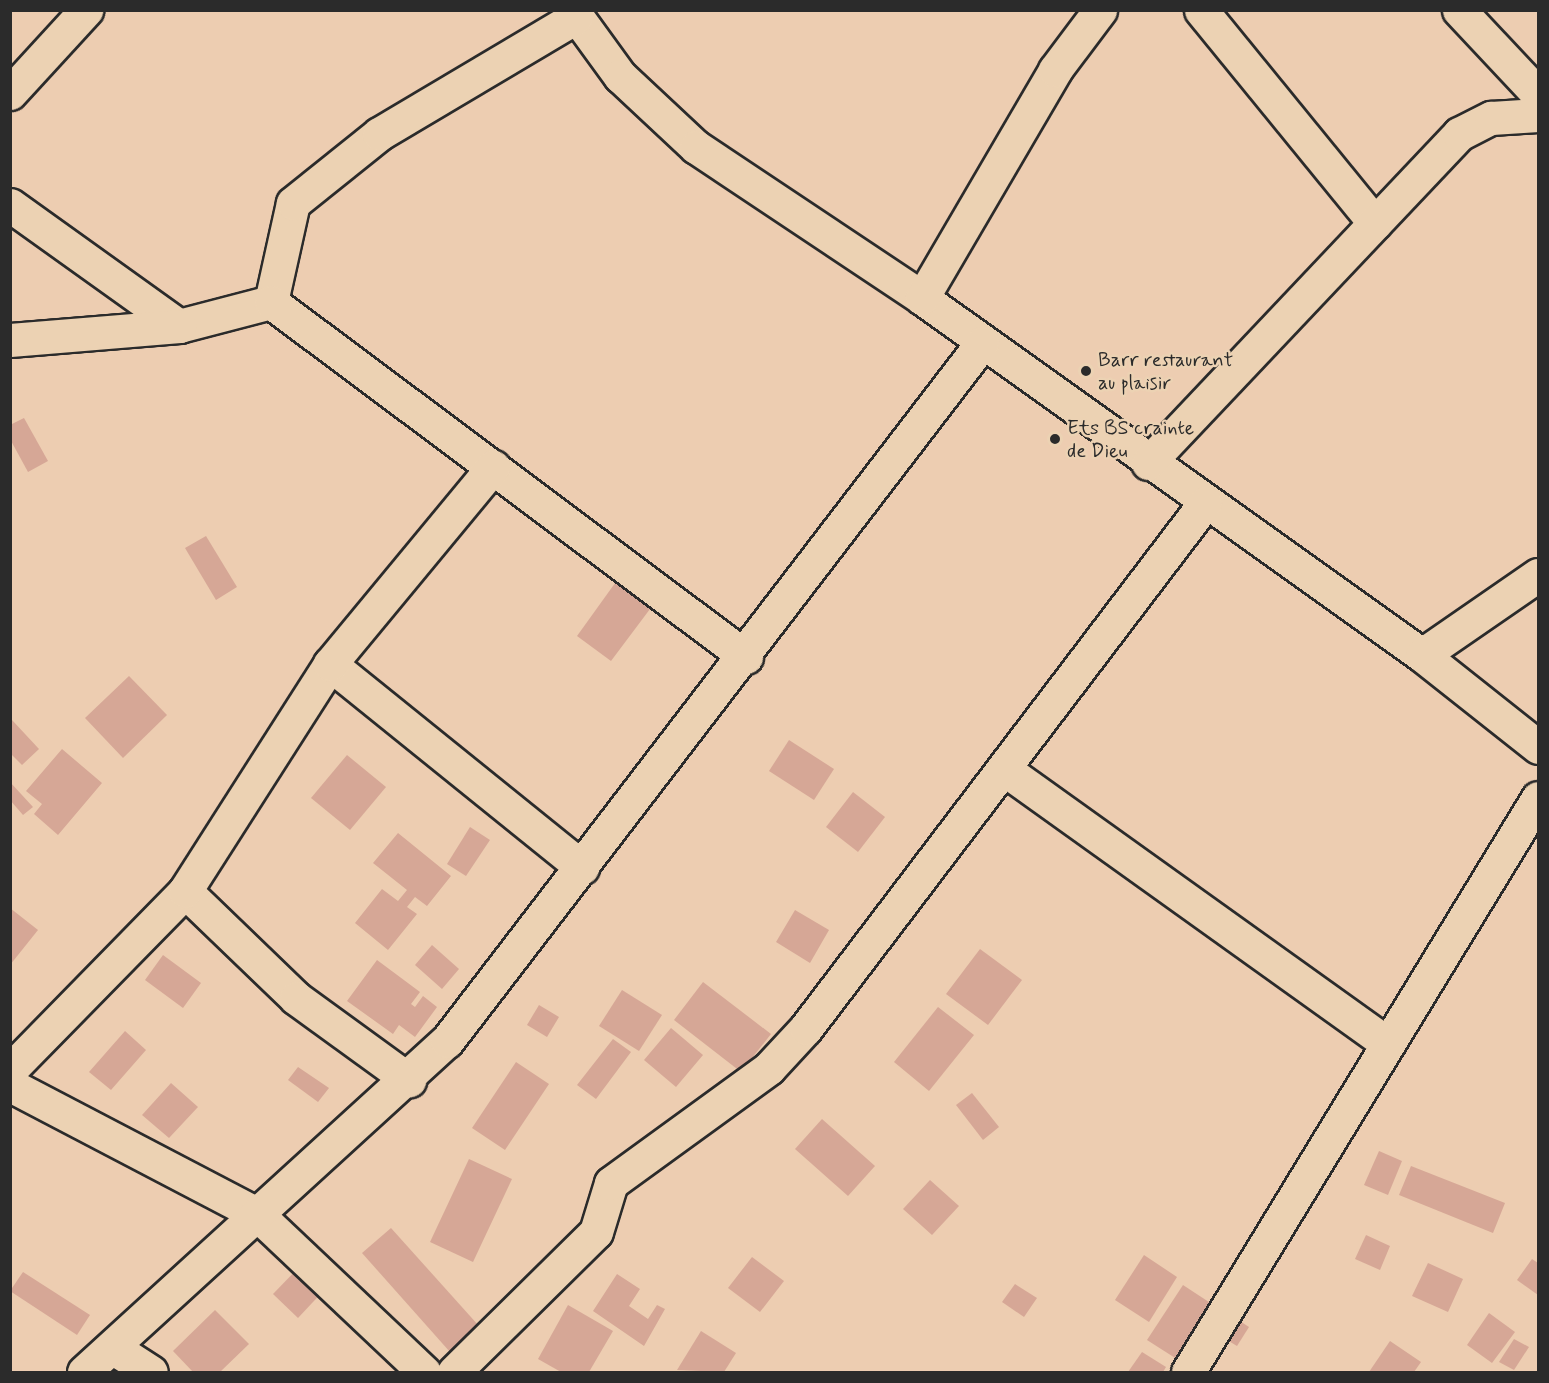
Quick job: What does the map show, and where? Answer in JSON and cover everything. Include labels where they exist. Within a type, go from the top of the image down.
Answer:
[{"type":"street","points":[[10,93],[86,10]]},
{"type":"street","points":[[922,298],[1054,70],[1100,10]]},
{"type":"street","points":[[1201,10],[1375,224]]},
{"type":"street","points":[[1459,10],[1539,94]]},
{"type":"street","points":[[271,302],[293,203],[379,134],[574,14],[620,76],[696,147],[922,298],[1148,463],[1422,655],[1539,747]]},
{"type":"street","points":[[1148,463],[1459,134],[1491,118],[1539,115]]},
{"type":"street","points":[[10,205],[179,326]]},
{"type":"street","points":[[10,340],[179,326],[271,302]]},
{"type":"street","points":[[271,302],[746,657]]},
{"type":"street","points":[[84,1372],[257,1214],[410,1080],[447,1041],[746,657],[982,343]]},
{"type":"street","points":[[10,1070],[185,891],[330,664],[493,467]]},
{"type":"street","points":[[454,1372],[596,1232],[611,1183],[769,1068],[806,1028],[1205,503]]},
{"type":"street","points":[[1422,655],[1539,575]]},
{"type":"street","points":[[330,664],[582,867]]},
{"type":"street","points":[[1004,769],[1388,1044]]},
{"type":"street","points":[[1188,1372],[1539,798]]},
{"type":"street","points":[[185,891],[296,998],[410,1080]]},
{"type":"street","points":[[10,1085],[257,1214],[424,1372]]},
{"type":"street","points":[[112,1347],[151,1372]]},
{"type":"building","points":[[24,418],[48,461],[28,472],[10,439],[10,425]]},
{"type":"building","points":[[206,536],[237,587],[216,600],[185,548]]},
{"type":"building","points":[[618,579],[653,605],[611,661],[577,636]]},
{"type":"building","points":[[129,676],[167,715],[123,758],[85,718]]},
{"type":"building","points":[[12,720],[39,749],[22,765],[10,753]]},
{"type":"building","points":[[789,740],[834,769],[814,800],[769,771]]},
{"type":"building","points":[[62,749],[102,783],[58,835],[34,814],[42,804],[26,791]]},
{"type":"building","points":[[347,755],[386,787],[350,830],[311,798]]},
{"type":"building","points":[[10,782],[33,807],[23,815],[10,800]]},
{"type":"building","points":[[853,792],[885,817],[858,852],[826,827]]},
{"type":"building","points":[[470,827],[490,840],[466,876],[447,864]]},
{"type":"building","points":[[398,833],[451,876],[427,906],[415,897],[407,907],[417,914],[388,950],[355,923],[382,889],[398,901],[407,890],[373,863]]},
{"type":"building","points":[[10,908],[38,930],[10,965]]},
{"type":"building","points":[[795,910],[829,930],[810,963],[776,942]]},
{"type":"building","points":[[432,945],[459,969],[442,989],[415,965]]},
{"type":"building","points":[[980,949],[1022,980],[988,1025],[946,994]]},
{"type":"building","points":[[163,955],[201,983],[183,1008],[145,980]]},
{"type":"building","points":[[377,960],[420,992],[411,1004],[415,1007],[423,996],[437,1007],[415,1037],[399,1025],[393,1034],[347,1001]]},
{"type":"building","points":[[703,982],[771,1034],[741,1072],[674,1020]]},
{"type":"building","points":[[622,990],[662,1015],[639,1051],[599,1026]]},
{"type":"building","points":[[539,1005],[559,1017],[547,1037],[527,1025]]},
{"type":"building","points":[[938,1007],[974,1035],[929,1091],[894,1062]]},
{"type":"building","points":[[671,1028],[703,1055],[676,1087],[644,1060]]},
{"type":"building","points":[[125,1031],[146,1050],[111,1090],[89,1072]]},
{"type":"building","points":[[613,1039],[631,1052],[596,1099],[577,1085]]},
{"type":"building","points":[[516,1062],[549,1084],[505,1150],[472,1128]]},
{"type":"building","points":[[298,1067],[329,1088],[318,1102],[288,1080]]},
{"type":"building","points":[[171,1083],[198,1107],[169,1138],[142,1115]]},
{"type":"building","points":[[972,1093],[999,1127],[983,1140],[956,1105]]},
{"type":"building","points":[[822,1119],[875,1166],[848,1196],[795,1149]]},
{"type":"building","points":[[1379,1151],[1402,1161],[1388,1195],[1364,1185]]},
{"type":"building","points":[[469,1159],[512,1179],[473,1262],[430,1242]]},
{"type":"building","points":[[1411,1166],[1505,1203],[1493,1233],[1399,1195]]},
{"type":"building","points":[[930,1180],[959,1206],[932,1235],[903,1209]]},
{"type":"building","points":[[391,1228],[479,1326],[450,1352],[362,1253]]},
{"type":"building","points":[[1366,1235],[1390,1246],[1380,1270],[1355,1259]]},
{"type":"building","points":[[1144,1255],[1177,1277],[1149,1322],[1115,1300]]},
{"type":"building","points":[[752,1257],[784,1281],[760,1312],[728,1288]]},
{"type":"building","points":[[1532,1259],[1538,1263],[1538,1295],[1517,1280]]},
{"type":"building","points":[[303,1263],[328,1286],[298,1318],[273,1294]]},
{"type":"building","points":[[1428,1263],[1463,1279],[1448,1312],[1412,1296]]},
{"type":"building","points":[[23,1272],[90,1315],[77,1335],[10,1291]]},
{"type":"building","points":[[617,1274],[640,1289],[629,1306],[648,1319],[657,1305],[665,1309],[644,1346],[593,1311]]},
{"type":"building","points":[[1015,1284],[1037,1298],[1024,1317],[1002,1302]]},
{"type":"building","points":[[1183,1285],[1218,1308],[1183,1363],[1147,1340]]},
{"type":"building","points":[[568,1305],[613,1331],[589,1372],[561,1372],[538,1359]]},
{"type":"building","points":[[215,1310],[249,1344],[220,1372],[193,1372],[173,1351]]},
{"type":"building","points":[[1489,1313],[1515,1332],[1492,1363],[1467,1345]]},
{"type":"building","points":[[1229,1314],[1249,1327],[1237,1346],[1217,1334]]},
{"type":"building","points":[[701,1331],[736,1353],[724,1372],[677,1370]]},
{"type":"building","points":[[1514,1339],[1529,1347],[1514,1370],[1499,1362]]},
{"type":"building","points":[[1390,1341],[1421,1362],[1414,1372],[1369,1372]]},
{"type":"building","points":[[1142,1352],[1166,1367],[1163,1372],[1128,1372]]},
{"type":"place","name":"Barr restaurant au plaisir","points":[[1086,371]]},
{"type":"place","name":"Ets BS crainte de Dieu","points":[[1055,439]]}]
